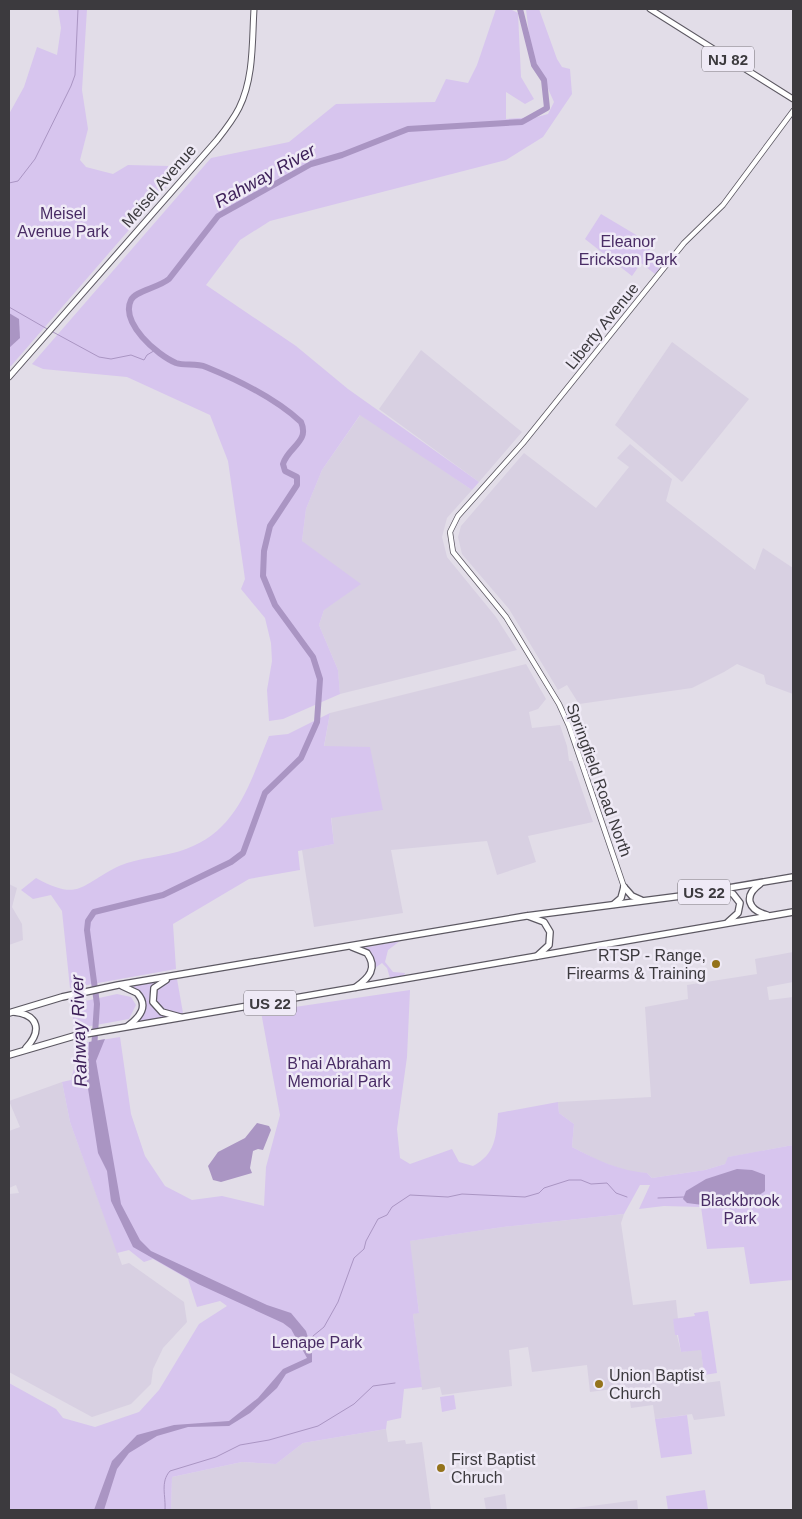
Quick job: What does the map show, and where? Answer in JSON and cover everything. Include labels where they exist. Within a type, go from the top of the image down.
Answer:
[{"type":"highway","name":"US 22","points":[[11,1012],[88,991],[118,985],[526,916],[719,890],[793,877]]},
{"type":"highway","points":[[764,882],[752,891],[749,901],[755,911],[769,916]]},
{"type":"highway","points":[[614,904],[621,898],[624,888],[634,897],[643,901]]},
{"type":"highway","points":[[719,890],[734,894],[740,903],[738,913],[726,924]]},
{"type":"highway","name":"US 22","points":[[9,1055],[24,1049],[92,1033],[793,912]]},
{"type":"highway","points":[[526,916],[542,921],[550,932],[547,947],[535,957]]},
{"type":"highway","points":[[347,946],[365,952],[372,963],[370,976],[354,988]]},
{"type":"highway","points":[[175,976],[156,986],[152,994],[153,1002],[162,1012],[186,1018]]},
{"type":"highway","points":[[118,985],[135,991],[142,1002],[140,1016],[127,1028]]},
{"type":"highway","points":[[11,1012],[28,1016],[35,1025],[35,1036],[24,1049]]},
{"type":"main road","name":"Meisel Avenue","points":[[9,377],[217,140],[232,119],[242,100],[248,79],[254,9]]},
{"type":"main road","name":"NJ 82","points":[[650,9],[793,99]]},
{"type":"street","name":"Liberty Avenue","points":[[450,534],[458,516],[523,443],[684,243],[723,206],[793,111]]},
{"type":"street","name":"Springfield Road North","points":[[450,534],[450,544],[455,556],[506,617],[561,709],[624,888]]},
{"type":"shaded area","points":[[9,313],[19,319],[20,338],[9,348]]},
{"type":"shaded area","points":[[672,342],[749,399],[682,482],[615,425]]},
{"type":"shaded area","points":[[421,350],[522,432],[479,482],[379,409]]},
{"type":"shaded area","points":[[361,414],[472,490],[447,518],[442,537],[447,557],[496,617],[517,650],[340,694],[338,670],[319,625],[324,610],[302,541],[306,509],[322,470]]},
{"type":"shaded area","points":[[630,444],[672,479],[666,501],[755,570],[763,548],[793,568],[793,694],[766,684],[764,675],[737,664],[692,688],[579,704],[567,685],[558,690],[509,609],[462,554],[458,537],[461,526],[524,453],[596,508],[629,467],[617,458]]},
{"type":"shaded area","points":[[526,664],[546,699],[538,709],[529,712],[532,728],[560,725],[567,746],[569,761],[572,761],[593,822],[528,836],[536,862],[497,875],[487,841],[391,850],[403,913],[314,927],[302,850],[334,844],[324,747],[330,713]]},
{"type":"shaded area","points":[[9,884],[17,888],[12,907],[22,924],[23,940],[9,945]]},
{"type":"shaded area","points":[[793,952],[793,982],[767,987],[769,1000],[793,997],[793,1145],[729,1157],[725,1164],[705,1170],[652,1178],[647,1173],[630,1172],[599,1161],[572,1147],[574,1124],[559,1113],[558,1102],[651,1097],[645,1007],[688,999],[687,985],[757,974],[755,959]]},
{"type":"shaded area","points":[[105,1039],[96,1061],[121,1204],[140,1240],[151,1251],[267,1305],[291,1313],[306,1331],[312,1351],[312,1362],[286,1374],[277,1388],[250,1413],[229,1426],[188,1427],[157,1436],[129,1453],[117,1469],[104,1510],[94,1510],[112,1461],[137,1435],[174,1425],[229,1421],[258,1398],[283,1369],[307,1358],[291,1329],[283,1323],[198,1284],[133,1247],[111,1201],[107,1171],[98,1153],[87,1082],[89,1042]]},
{"type":"shaded area","points":[[62,1082],[70,1122],[122,1265],[129,1263],[184,1302],[187,1322],[163,1348],[153,1369],[151,1384],[131,1404],[92,1417],[9,1372],[9,1194],[19,1193],[16,1185],[9,1188],[9,1131],[20,1127],[9,1101]]},
{"type":"shaded area","points":[[257,1123],[269,1126],[271,1130],[263,1150],[253,1151],[250,1168],[252,1173],[221,1182],[213,1180],[208,1166],[218,1152],[245,1138]]},
{"type":"shaded area","points":[[737,1169],[752,1170],[765,1175],[765,1191],[756,1197],[738,1204],[718,1206],[687,1203],[683,1199],[686,1191],[706,1179]]},
{"type":"shaded area","points":[[624,1214],[621,1223],[633,1305],[676,1300],[678,1319],[673,1319],[681,1352],[701,1349],[705,1383],[720,1381],[725,1416],[694,1420],[692,1414],[655,1419],[653,1405],[631,1408],[628,1387],[590,1392],[587,1365],[532,1372],[528,1347],[509,1350],[512,1386],[442,1395],[440,1387],[422,1390],[413,1314],[419,1312],[409,1241],[503,1227]]},
{"type":"shaded area","points":[[386,1429],[388,1442],[405,1440],[406,1444],[422,1442],[431,1510],[171,1510],[172,1477],[242,1462],[276,1464],[303,1443]]},
{"type":"shaded area","points":[[505,1494],[507,1510],[486,1510],[484,1498]]},
{"type":"shaded area","points":[[637,1500],[638,1510],[561,1510]]},
{"type":"green space","name":"Meisel Avenue Park","points":[[58,9],[87,9],[82,90],[88,129],[80,160],[86,167],[113,174],[128,165],[169,166],[174,178],[11,366],[9,366],[9,114],[24,87],[37,47],[57,55],[61,28]]},
{"type":"green space","points":[[496,9],[510,9],[518,13],[521,77],[534,99],[525,104],[506,92],[506,119],[537,117],[548,114],[554,102],[531,51],[526,9],[539,9],[557,59],[562,67],[570,69],[572,94],[543,137],[506,160],[270,221],[240,240],[206,285],[296,346],[348,389],[479,482],[472,490],[360,415],[322,470],[306,509],[302,541],[361,584],[324,610],[319,625],[338,670],[340,694],[283,719],[269,721],[267,690],[272,661],[271,643],[265,618],[241,589],[245,579],[228,461],[210,415],[127,377],[43,369],[32,364],[211,158],[289,142],[336,104],[435,102],[446,79],[468,83],[477,65]]},
{"type":"green space","name":"Eleanor Erickson Park","points":[[601,214],[653,245],[644,257],[660,268],[655,274],[641,263],[632,276],[585,239]]},
{"type":"green space","points":[[330,713],[324,746],[370,747],[383,810],[331,818],[334,844],[298,851],[300,870],[249,879],[173,924],[176,969],[70,988],[62,911],[51,895],[33,899],[21,890],[36,878],[62,889],[71,890],[79,888],[119,866],[178,852],[204,841],[218,830],[240,803],[269,736],[288,734]]},
{"type":"green space","points":[[400,941],[388,950],[385,962],[393,972],[405,973],[404,976],[390,978],[387,968],[382,963],[375,968],[375,961],[363,948]]},
{"type":"green space","points":[[177,979],[183,1013],[168,1011],[155,1002],[156,989],[165,981]]},
{"type":"green space","points":[[156,983],[151,994],[152,1003],[158,1011],[168,1017],[139,1022],[143,1012],[143,1003],[140,994],[133,986]]},
{"type":"green space","name":"Lenape Park","points":[[410,990],[407,1057],[397,1129],[400,1158],[410,1164],[452,1149],[459,1162],[473,1166],[486,1156],[493,1144],[498,1113],[558,1102],[559,1113],[574,1124],[572,1147],[609,1164],[627,1170],[647,1173],[652,1178],[705,1170],[725,1164],[728,1157],[793,1145],[793,1280],[750,1284],[744,1247],[707,1249],[701,1207],[664,1206],[639,1209],[650,1185],[640,1185],[624,1214],[503,1227],[410,1241],[419,1313],[413,1314],[422,1387],[404,1389],[401,1418],[387,1421],[386,1429],[303,1443],[276,1464],[242,1462],[172,1477],[171,1510],[9,1510],[9,1383],[56,1409],[63,1418],[95,1427],[139,1412],[159,1390],[199,1324],[227,1306],[220,1301],[197,1307],[188,1279],[153,1259],[144,1262],[129,1250],[117,1253],[70,1122],[62,1082],[71,1080],[77,1057],[76,1044],[120,1037],[131,1114],[145,1156],[165,1186],[192,1200],[222,1196],[264,1206],[266,1167],[280,1115],[261,1012]]},
{"type":"green space","points":[[117,994],[131,997],[136,1005],[129,1019],[74,1029],[72,1004]]},
{"type":"green space","points":[[708,1311],[717,1373],[704,1375],[701,1350],[681,1352],[678,1335],[675,1335],[673,1319],[695,1316],[694,1313]]},
{"type":"green space","points":[[454,1395],[456,1409],[442,1412],[440,1397]]},
{"type":"green space","points":[[687,1415],[692,1454],[661,1458],[655,1419]]},
{"type":"green space","points":[[705,1490],[708,1510],[668,1510],[666,1496]]},
{"type":"waterway","points":[[9,183],[18,181],[35,159],[71,86],[75,75],[78,9]]},
{"type":"waterway","name":"Rahway River","points":[[94,1049],[97,1004],[87,930],[88,921],[94,912],[163,895],[231,862],[243,853],[265,793],[301,758],[317,722],[320,679],[313,657],[275,605],[263,576],[264,551],[270,526],[297,485],[297,477],[285,471],[283,464],[289,453],[301,440],[303,435],[301,422],[268,397],[243,384],[202,366],[176,363],[159,353],[135,328],[129,309],[131,300],[137,294],[169,279],[218,216],[311,164],[342,155],[408,129],[522,122],[547,108],[544,80],[534,65],[520,9]]},
{"type":"waterway","points":[[9,307],[49,330]]},
{"type":"waterway","points":[[53,332],[99,357],[111,359],[131,355],[144,360],[147,355],[157,349]]},
{"type":"waterway","points":[[310,1346],[313,1336],[324,1327],[338,1302],[354,1258],[364,1249],[366,1241],[378,1219],[387,1215],[392,1207],[410,1195],[448,1197],[462,1194],[525,1197],[539,1193],[544,1188],[569,1180],[581,1180],[591,1184],[607,1183],[616,1193],[627,1197]]},
{"type":"waterway","points":[[658,1198],[684,1197]]},
{"type":"waterway","points":[[165,1510],[164,1484],[170,1471],[216,1457],[240,1445],[269,1440],[318,1426],[354,1404],[373,1386],[395,1383]]},
{"type":"place","name":"RTSP - Range, Firearms & Training","points":[[716,964]]},
{"type":"place","name":"Union Baptist Church","points":[[599,1384]]},
{"type":"place","name":"First Baptist Chruch","points":[[441,1468]]},
{"type":"park label","name":"B'nai Abraham Memorial Park","points":[[339,1072]]},
{"type":"park label","name":"Blackbrook Park","points":[[740,1209]]}]
